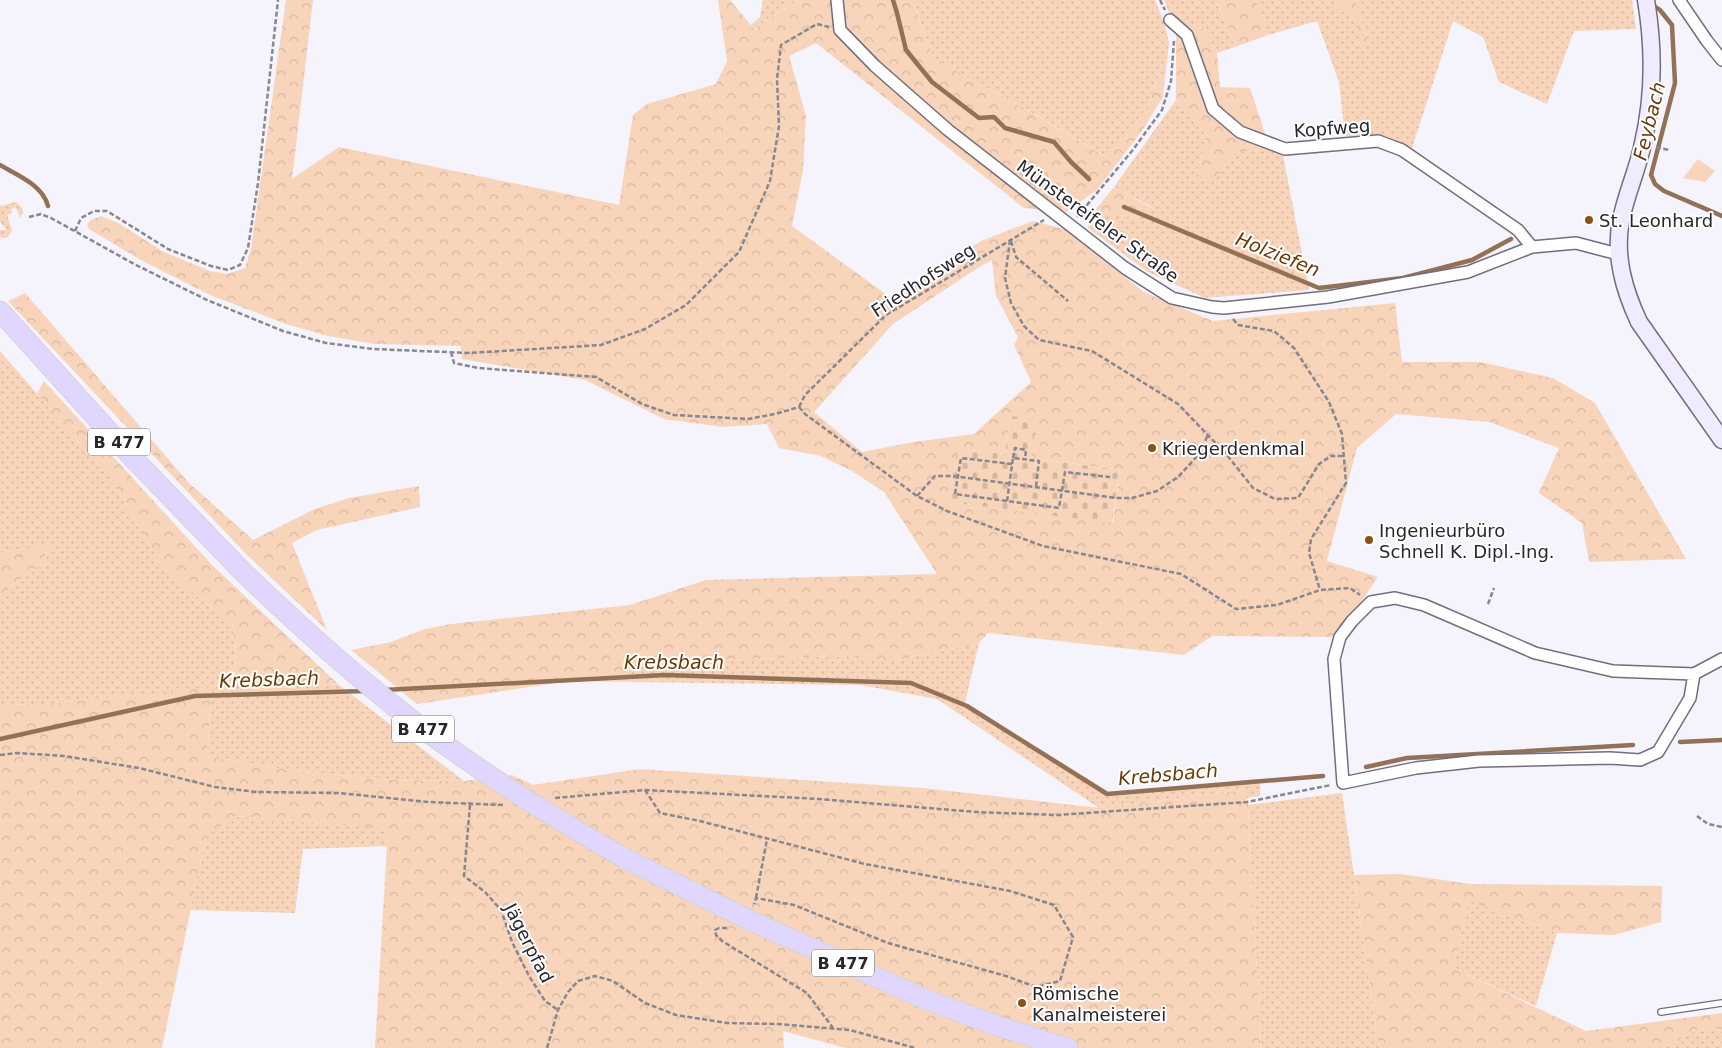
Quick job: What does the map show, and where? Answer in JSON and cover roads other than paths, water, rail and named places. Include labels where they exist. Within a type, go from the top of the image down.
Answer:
[{"type":"main road","points":[[1646,0],[1651,27],[1652,92],[1643,144],[1621,221],[1618,254],[1629,302],[1639,322],[1722,440]]},
{"type":"main road","name":"B 477","points":[[0,311],[131,456],[242,570],[310,635],[424,730],[527,801],[626,859],[749,920],[842,963],[962,1014],[1068,1048]]},
{"type":"street","name":"Münstereifeler Straße","points":[[837,0],[840,30],[875,66],[948,130],[1125,268],[1172,298],[1224,308],[1328,298],[1468,272],[1532,247],[1576,243],[1618,254]]},
{"type":"street","points":[[1679,0],[1706,41],[1722,60]]},
{"type":"street","name":"Kopfweg","points":[[1170,20],[1187,35],[1213,109],[1240,132],[1285,148],[1378,141],[1402,150],[1518,230],[1532,247]]},
{"type":"street","points":[[1694,674],[1690,698],[1658,752],[1640,760],[1610,758],[1480,761],[1416,768],[1343,783],[1334,659],[1340,637],[1352,621],[1371,602],[1395,598],[1424,605],[1534,653],[1613,671],[1694,674],[1722,659]]},
{"type":"lane","points":[[1661,1012],[1722,1003]]},
{"type":"waterway","name":"Holziefen","points":[[893,0],[906,50],[932,82],[979,118],[994,117],[1005,128],[1054,142],[1089,179]]},
{"type":"waterway","name":"Feybach","points":[[1651,4],[1660,10],[1672,25],[1675,83],[1651,175],[1655,184],[1664,191],[1722,216]]},
{"type":"waterway","points":[[0,165],[35,186],[41,192],[48,206]]},
{"type":"waterway","name":"Holziefen","points":[[1124,207],[1319,288],[1403,278],[1472,260],[1511,239]]},
{"type":"waterway","name":"Krebsbach","points":[[384,690],[665,675],[911,683],[967,706],[1107,794],[1323,776]]},
{"type":"waterway","name":"Krebsbach","points":[[0,739],[195,696],[366,691]]},
{"type":"waterway","name":"Krebsbach","points":[[1680,742],[1722,740]]},
{"type":"waterway","name":"Krebsbach","points":[[1366,767],[1407,758],[1633,745]]},
{"type":"place","name":"St. Leonhard","points":[[1589,220]]},
{"type":"place","name":"Kriegerdenkmal","points":[[1152,448]]},
{"type":"place","name":"Ingenieurbüro Schnell K. Dipl.-Ing.","points":[[1369,540]]},
{"type":"place","name":"Römische Kanalmeisterei","points":[[1022,1003]]}]
